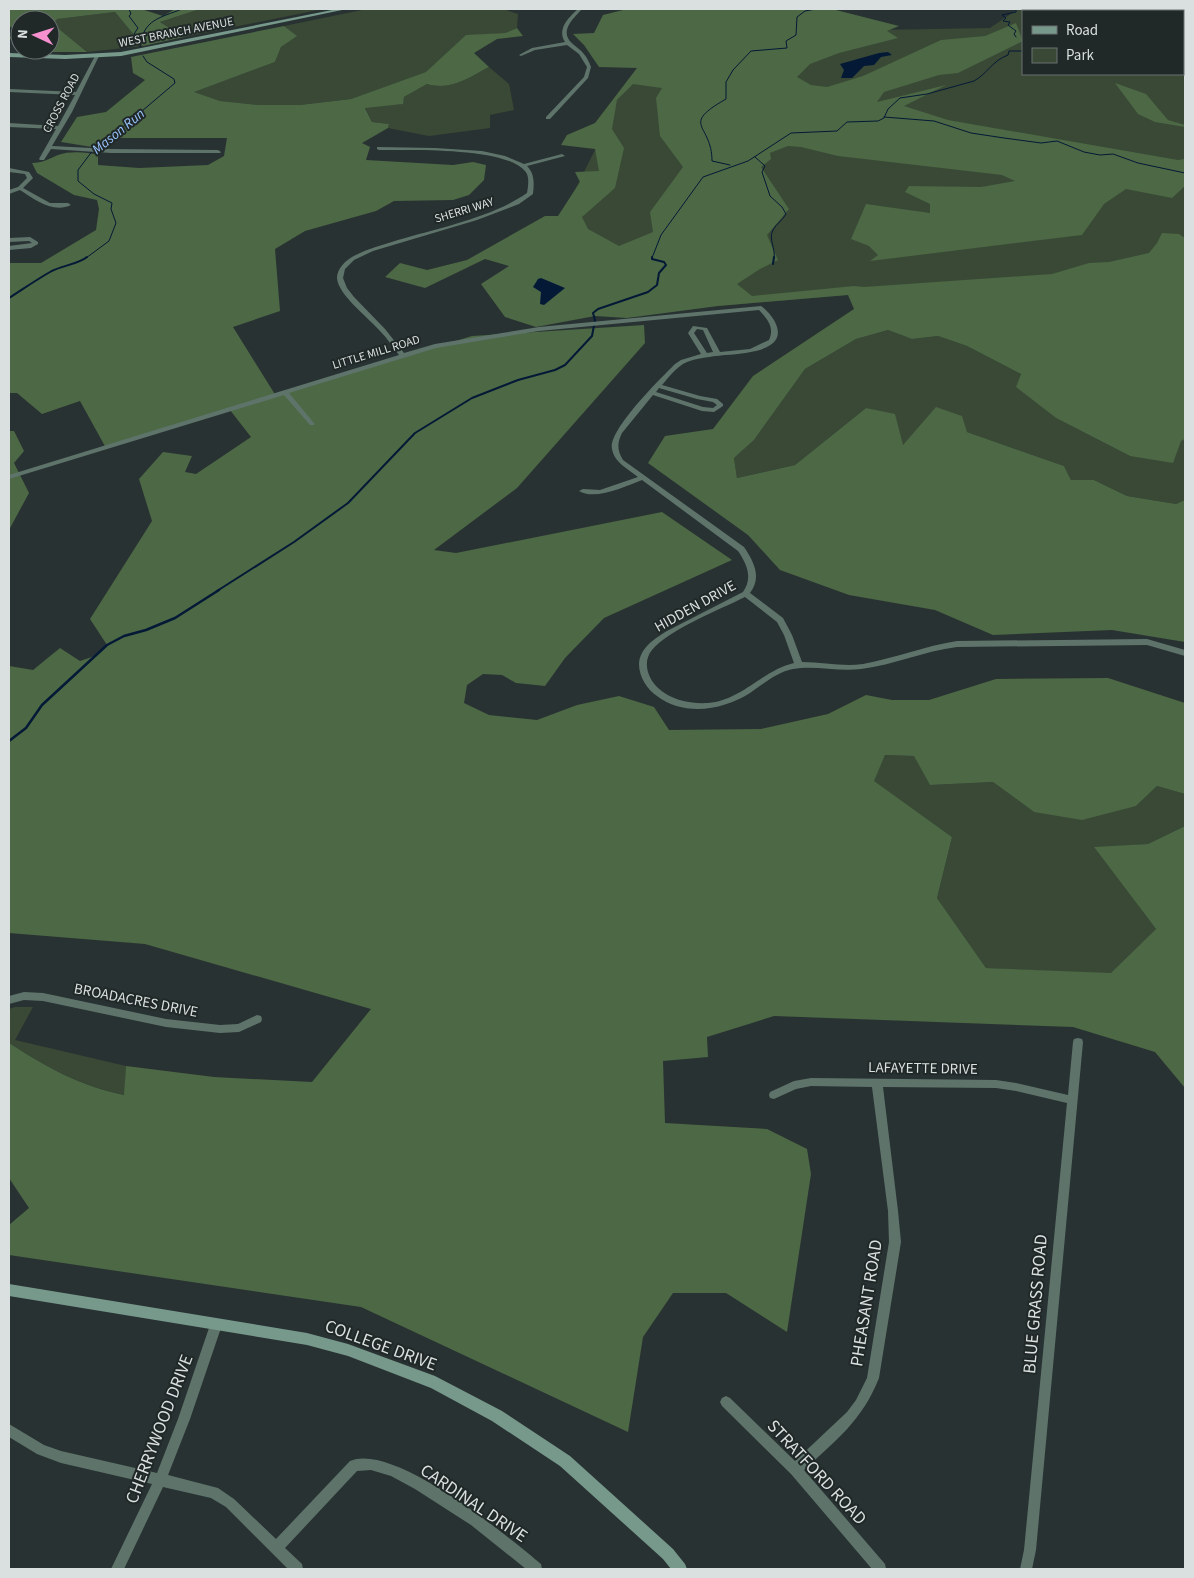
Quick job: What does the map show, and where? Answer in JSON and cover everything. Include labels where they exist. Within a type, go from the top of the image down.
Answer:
[{"type":"street","name":"WEST BRANCH AVENUE","points":[[9,54],[64,57],[97,56],[141,50],[344,9]]},
{"type":"street","points":[[548,118],[586,77],[589,68],[582,54],[564,37],[565,27],[569,19],[580,9]]},
{"type":"street","points":[[521,55],[534,49],[569,43]]},
{"type":"street","name":"CROSS ROAD","points":[[42,158],[97,56]]},
{"type":"street","points":[[9,90],[78,94]]},
{"type":"street","points":[[9,125],[59,128]]},
{"type":"street","points":[[49,147],[92,150],[218,152]]},
{"type":"street","points":[[379,148],[480,152],[495,154],[522,166],[562,156]]},
{"type":"street","name":"SHERRI WAY","points":[[402,355],[384,330],[343,290],[340,281],[341,269],[358,254],[475,219],[517,203],[530,194],[532,186],[529,172],[522,166]]},
{"type":"street","points":[[9,170],[20,171],[30,175],[27,183],[9,192]]},
{"type":"street","points":[[20,188],[49,204],[68,205]]},
{"type":"street","points":[[9,240],[30,240],[36,242],[31,246],[9,248]]},
{"type":"street","name":"LITTLE MILL ROAD","points":[[9,476],[402,355],[468,339],[539,328],[761,308]]},
{"type":"street","name":"HIDDEN DRIVE","points":[[761,308],[771,319],[775,329],[772,341],[752,351],[706,356],[680,363],[623,426],[616,439],[616,455],[741,549],[750,563],[754,578],[750,590],[746,594],[666,635],[649,648],[643,664],[646,679],[653,689],[672,701],[684,705],[709,706],[728,703],[786,668],[799,665],[850,668],[874,665],[933,647],[957,644],[1147,642],[1185,653]]},
{"type":"street","points":[[706,356],[691,333],[695,326],[705,329],[718,355]]},
{"type":"street","points":[[652,393],[702,409],[714,410],[721,405],[715,400],[699,398],[658,386]]},
{"type":"street","points":[[284,392],[312,424]]},
{"type":"street","points":[[584,491],[601,492],[643,477]]},
{"type":"street","points":[[746,594],[780,620],[788,635],[799,665]]},
{"type":"street","name":"BROADACRES DRIVE","points":[[9,1000],[24,996],[43,997],[166,1023],[220,1029],[239,1028],[257,1019]]},
{"type":"street","name":"BLUE GRASS ROAD","points":[[1026,1569],[1030,1550],[1078,1042]]},
{"type":"street","name":"LAFAYETTE DRIVE","points":[[774,1095],[785,1088],[803,1083],[996,1084],[1072,1100]]},
{"type":"street","name":"PHEASANT ROAD","points":[[795,1470],[854,1413],[866,1398],[872,1378],[895,1242],[877,1083]]},
{"type":"street","name":"COLLEGE DRIVE","points":[[9,1290],[216,1325],[307,1338],[348,1350],[435,1383],[489,1411],[565,1460],[668,1554],[680,1569]]},
{"type":"street","name":"CHERRYWOOD DRIVE","points":[[117,1569],[162,1480],[191,1403],[216,1325]]},
{"type":"street","name":"STRATFORD ROAD","points":[[726,1402],[795,1470],[880,1569]]},
{"type":"street","points":[[9,1430],[32,1445],[61,1457],[202,1489],[222,1497],[297,1569]]},
{"type":"street","name":"CARDINAL DRIVE","points":[[276,1548],[354,1465],[360,1462],[368,1462],[393,1471],[443,1499],[536,1569]]},
{"type":"green space","points":[[9,9],[141,9],[163,16],[175,9],[200,9],[160,22],[184,37],[143,46],[115,12],[60,19],[60,10],[10,10],[9,26]]},
{"type":"green space","points":[[200,9],[323,9],[184,37],[160,22]]},
{"type":"green space","points":[[367,9],[503,9],[518,14],[517,28],[505,33],[466,36],[427,72],[351,99],[300,105],[259,105],[220,101],[193,92],[275,62],[281,47],[296,36],[284,26]]},
{"type":"green space","points":[[627,9],[832,9],[899,26],[887,31],[898,38],[839,53],[810,64],[797,77],[811,85],[827,87],[863,76],[941,40],[985,36],[1016,23],[1022,41],[958,73],[939,75],[884,92],[877,102],[946,85],[904,106],[948,120],[1178,160],[1185,159],[1185,186],[1172,198],[1126,189],[1104,204],[1082,235],[870,261],[878,255],[869,246],[851,239],[866,204],[930,213],[930,204],[905,192],[909,186],[981,187],[1015,181],[1002,175],[838,156],[801,147],[788,146],[770,153],[771,159],[761,167],[789,209],[767,235],[778,260],[737,284],[752,296],[854,286],[864,287],[1052,274],[1089,263],[1109,262],[1149,253],[1162,233],[1179,234],[1185,238],[1185,439],[1181,441],[1173,463],[1130,456],[1056,418],[1016,387],[1021,374],[967,346],[938,336],[912,339],[888,330],[856,339],[805,369],[754,440],[734,458],[737,478],[795,465],[866,408],[895,414],[903,445],[936,407],[962,416],[967,432],[1064,466],[1071,480],[1094,480],[1127,496],[1176,504],[1185,500],[1185,642],[1112,630],[993,635],[935,610],[849,595],[780,570],[748,535],[648,463],[665,436],[713,429],[753,376],[854,309],[848,295],[718,306],[627,318],[595,316],[536,327],[505,317],[481,284],[509,266],[485,259],[425,288],[385,277],[400,263],[427,270],[467,260],[545,216],[558,216],[580,182],[575,172],[599,171],[595,149],[561,145],[567,135],[595,123],[637,68],[599,67],[584,45],[573,34],[594,33],[603,15]],"holes":[[[633,84],[662,88],[656,98],[660,136],[683,167],[650,212],[653,232],[619,246],[588,229],[582,217],[615,188],[624,148],[612,129],[617,100]]]},
{"type":"green space","points":[[1018,9],[1185,9],[1185,266],[718,306],[555,230],[628,80],[877,30],[990,28]]},
{"type":"green space","points":[[115,12],[143,46],[87,52],[60,30],[60,19]]},
{"type":"green space","points":[[284,26],[297,36],[281,47],[275,62],[194,92],[220,101],[259,105],[300,105],[351,99],[426,72],[466,35],[505,33],[517,28],[523,36],[497,39],[474,53],[489,67],[466,79],[452,85],[436,86],[427,84],[404,97],[403,104],[365,108],[372,122],[389,124],[388,128],[362,143],[370,147],[366,160],[453,165],[473,162],[486,165],[484,180],[469,195],[453,200],[394,201],[376,211],[305,231],[275,249],[280,311],[233,327],[276,396],[472,336],[644,325],[645,343],[517,488],[434,550],[456,553],[662,512],[732,560],[604,618],[565,658],[545,686],[516,683],[502,675],[483,674],[467,685],[464,703],[489,715],[537,720],[577,705],[619,696],[654,707],[669,730],[761,729],[828,714],[866,695],[892,700],[929,700],[996,679],[1108,678],[1185,703],[1185,794],[1157,786],[1136,806],[1082,820],[1034,812],[993,782],[930,785],[914,756],[885,755],[874,781],[952,837],[937,898],[986,968],[1111,973],[1156,929],[1094,847],[1148,844],[1185,826],[1185,1088],[1155,1052],[1073,1027],[774,1016],[707,1037],[708,1057],[663,1061],[665,1123],[767,1129],[807,1149],[811,1174],[787,1332],[726,1293],[673,1293],[643,1337],[628,1432],[361,1307],[9,1255],[9,1225],[29,1208],[9,1178],[9,1043],[64,1075],[107,1091],[124,1095],[126,1066],[214,1077],[312,1082],[371,1009],[145,944],[9,933],[9,666],[33,670],[60,648],[80,661],[92,657],[107,645],[90,619],[152,521],[139,479],[163,452],[192,456],[185,472],[196,474],[251,437],[230,410],[106,448],[80,401],[42,414],[17,393],[9,393],[9,263],[41,263],[96,230],[99,209],[97,200],[74,195],[37,173],[32,163],[42,162],[58,155],[78,152],[98,155],[98,165],[139,168],[208,165],[224,156],[227,138],[114,138],[92,147],[61,142],[77,117],[106,112],[145,80],[133,73],[131,57]]},
{"type":"green space","points":[[60,30],[87,52],[60,52]]},
{"type":"green space","points":[[489,67],[509,84],[514,110],[490,115],[490,128],[429,136],[388,128],[389,124],[372,122],[365,107],[402,104],[404,97],[427,84],[436,86],[452,85]]},
{"type":"green space","points":[[1115,83],[1146,94],[1168,120],[1185,125],[1185,127],[1155,122],[1138,114]]},
{"type":"green space","points":[[888,330],[912,339],[938,336],[967,346],[1021,374],[1017,387],[1056,418],[1130,456],[1185,439],[1185,500],[1176,504],[1127,496],[1094,480],[1071,480],[1064,466],[967,432],[902,445],[866,408],[795,465],[737,478],[734,458],[754,440],[805,369],[856,339]]},
{"type":"green space","points":[[9,431],[14,431],[24,451],[14,463],[29,493],[9,530]]},
{"type":"green space","points":[[885,755],[915,756],[930,785],[993,782],[1034,812],[1136,806],[1157,786],[1185,794],[1185,826],[1148,844],[1095,848],[1156,929],[1111,974],[986,968],[937,898],[952,837],[873,781]]},
{"type":"green space","points":[[33,1007],[15,1040],[126,1066],[125,1095],[64,1075],[9,1043],[9,1009]]},
{"type":"water","points":[[888,52],[892,55],[881,57],[874,65],[864,66],[852,78],[841,78],[844,70],[840,64]]},
{"type":"water","points":[[541,278],[565,288],[544,305],[540,304],[541,292],[533,287],[538,279]]},
{"type":"waterway","points":[[129,9],[131,14],[129,16],[138,28],[134,34],[141,38]]},
{"type":"waterway","name":"Mason Run","points":[[140,47],[142,38],[149,25],[182,9]]},
{"type":"waterway","points":[[730,165],[712,161],[711,149],[701,126],[701,120],[712,108],[726,99],[726,82],[733,70],[751,51],[787,48],[786,41],[796,35],[797,17],[805,11],[816,9]]},
{"type":"waterway","points":[[1016,9],[1016,12],[1002,15],[1006,18],[1003,21],[1010,22],[1008,25],[1016,31],[1014,34],[1016,37]]},
{"type":"waterway","points":[[884,117],[888,109],[900,98],[927,94],[974,81],[998,60],[1008,55],[1009,51],[1022,51]]},
{"type":"waterway","name":"Mason Run","points":[[86,258],[109,241],[116,223],[111,209],[112,203],[94,194],[78,181],[78,170],[96,146],[109,139],[175,83],[174,79],[147,62],[143,56]]},
{"type":"waterway","points":[[652,258],[661,235],[703,177],[748,161],[791,133],[837,131],[847,122],[878,121],[884,117]]},
{"type":"waterway","points":[[884,117],[934,121],[971,133],[1004,138],[1041,143],[1057,141],[1084,152],[1100,155],[1113,154],[1138,163],[1185,173]]},
{"type":"waterway","points":[[755,157],[765,166],[762,172],[770,196],[782,207],[786,214],[772,233],[774,257]]},
{"type":"waterway","name":"Mason Run","points":[[9,298],[50,272],[79,262],[87,257]]},
{"type":"waterway","points":[[773,264],[774,257]]},
{"type":"waterway","points":[[217,591],[294,542],[348,503],[415,433],[472,398],[518,380],[555,370],[565,365],[592,336],[595,320],[593,313],[598,309],[648,292],[657,285],[659,273],[666,265],[664,262],[652,258]]},
{"type":"waterway","points":[[9,741],[26,728],[42,705],[107,645],[124,636],[146,630],[175,618],[219,590]]}]
